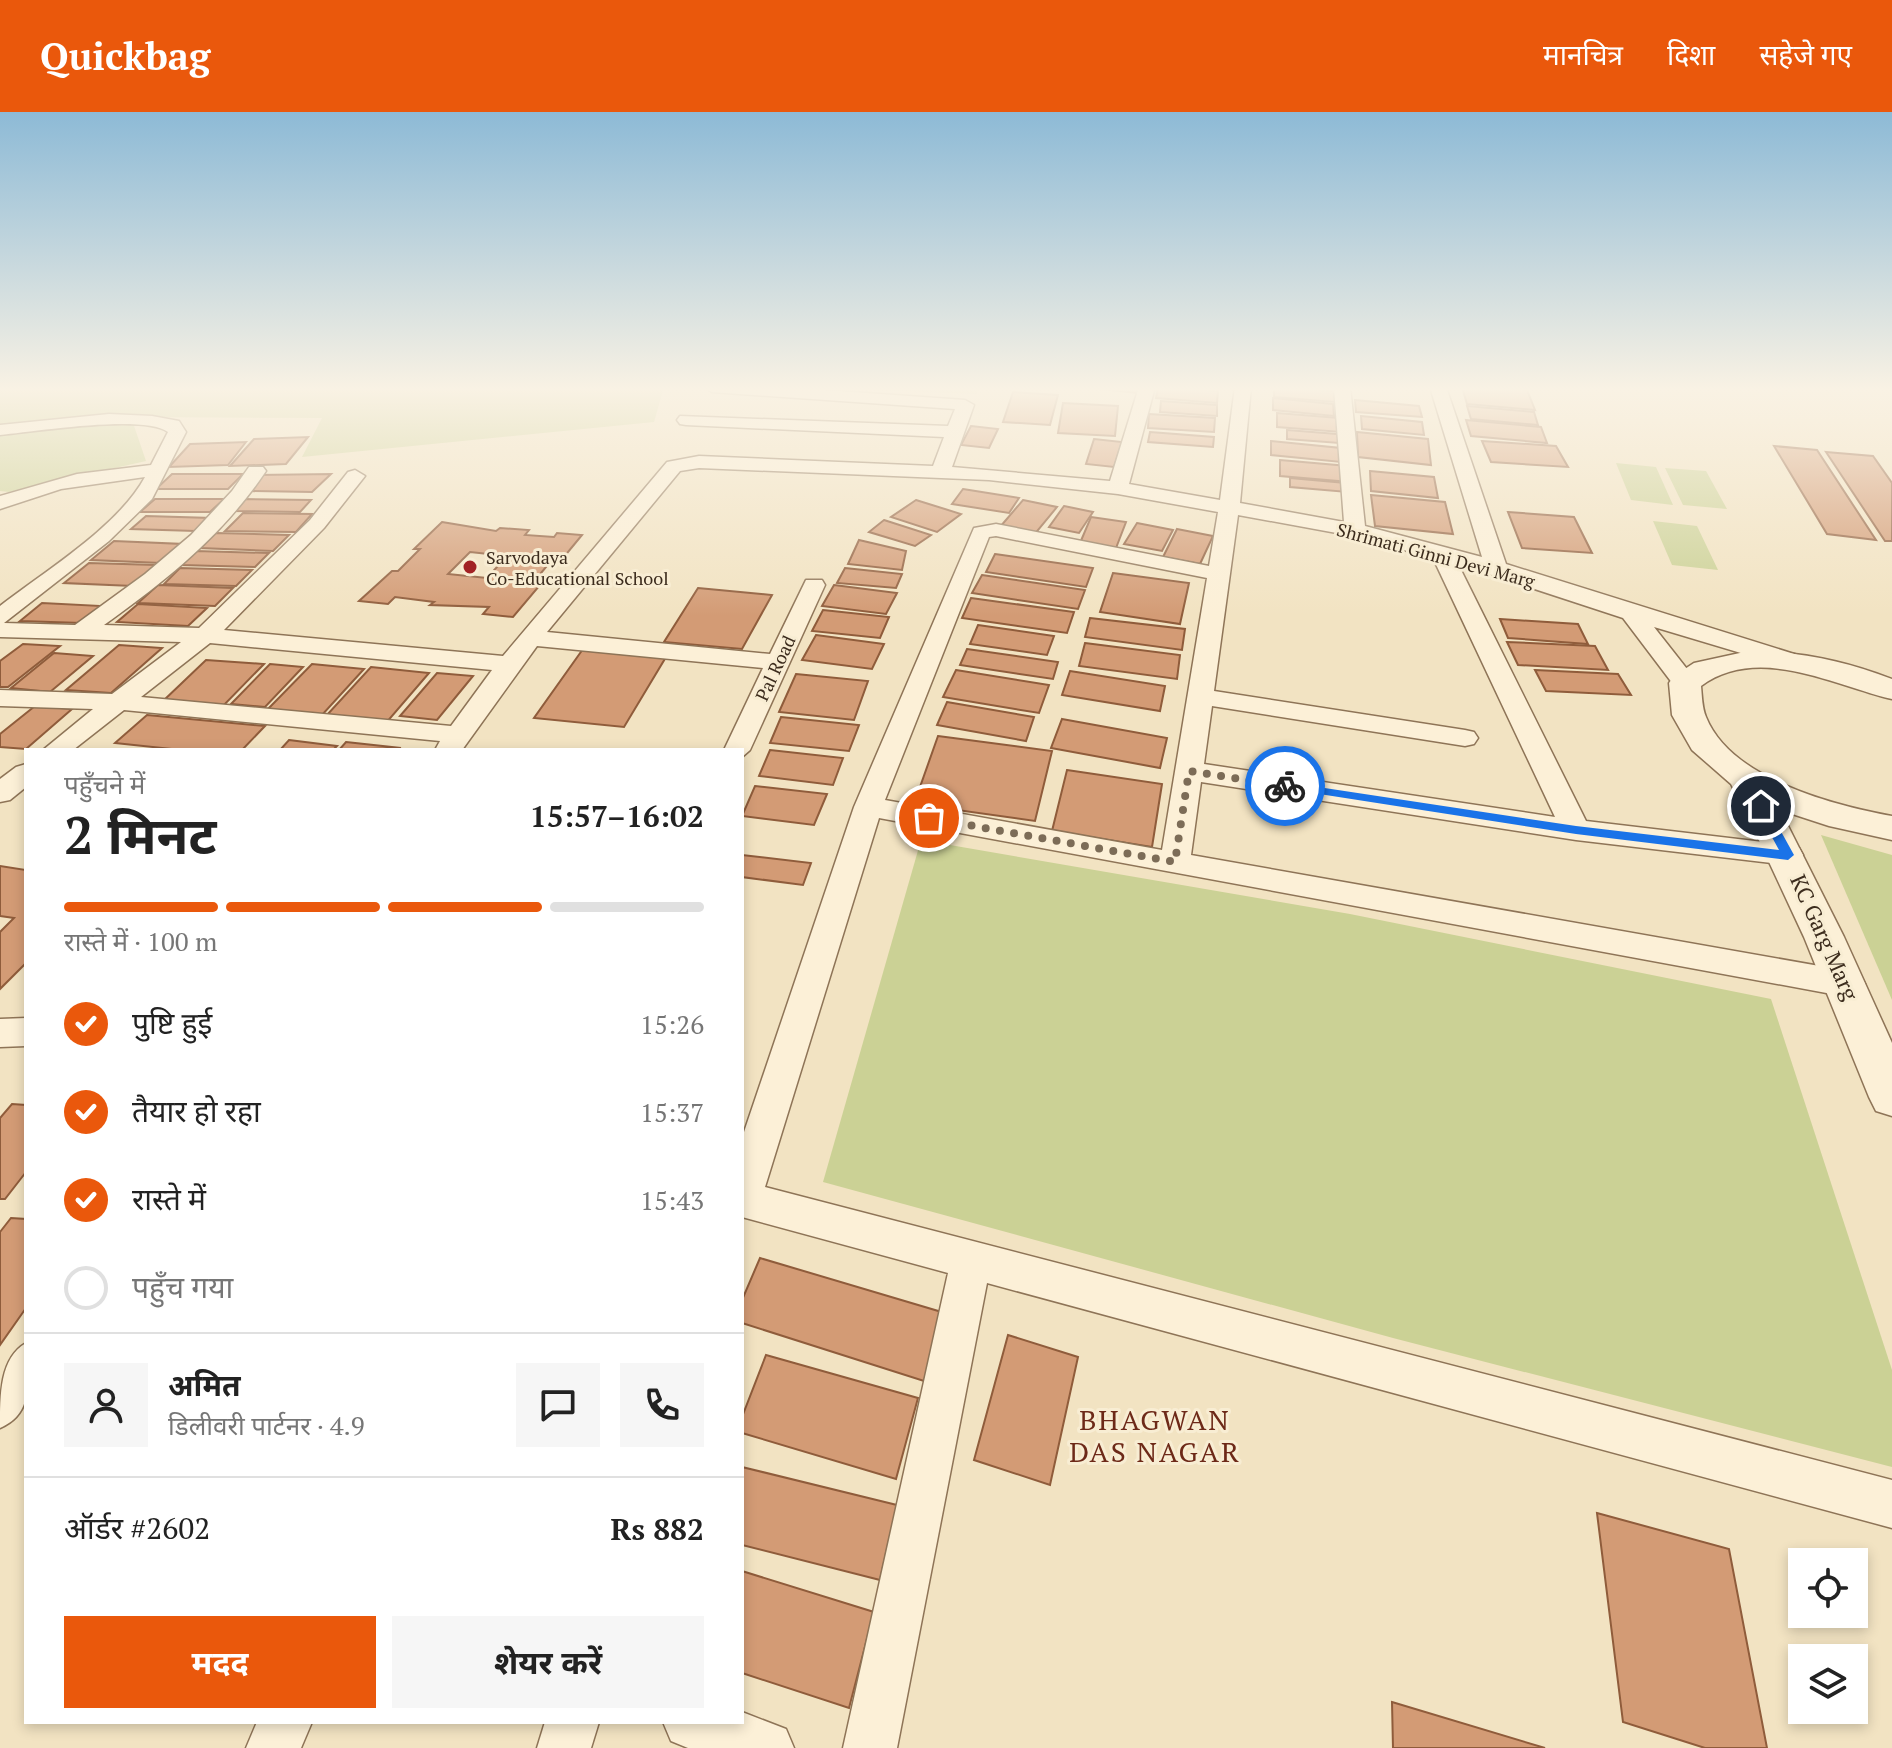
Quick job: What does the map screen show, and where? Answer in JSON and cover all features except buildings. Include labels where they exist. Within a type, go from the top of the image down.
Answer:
[{"type":"street","points":[[0,617],[102,537],[145,495],[161,463]]},
{"type":"street","name":"Shrimati Ginni Devi Marg","points":[[531,638],[668,471],[674,466],[691,463]]},
{"type":"street","name":"Shrimati Ginni Devi Marg","points":[[735,463],[941,471],[1118,488],[1355,530],[1496,568],[1800,664]]},
{"type":"street","points":[[941,471],[944,463]]},
{"type":"street","points":[[1118,488],[1125,463]]},
{"type":"street","points":[[1175,862],[1234,463]]},
{"type":"street","points":[[1349,463],[1355,530]]},
{"type":"street","points":[[1462,463],[1496,568]]},
{"type":"street","points":[[0,503],[36,488],[113,473],[157,470]]},
{"type":"street","points":[[80,632],[200,538],[243,492],[256,471]]},
{"type":"street","points":[[59,748],[205,635],[317,524],[355,476]]},
{"type":"street","points":[[744,1192],[868,807],[981,532],[996,530],[1218,574]]},
{"type":"street","points":[[1442,554],[1576,830]]},
{"type":"street","name":"Pal Road","points":[[738,748],[814,585]]},
{"type":"street","points":[[1631,613],[1685,683],[1683,701],[1691,722],[1705,744],[1747,781],[1820,813],[1850,822],[1892,828]]},
{"type":"street","points":[[0,630],[205,635],[509,664]]},
{"type":"street","points":[[0,698],[118,702],[453,743],[531,638],[777,662]]},
{"type":"street","points":[[1685,683],[1706,669],[1734,663],[1800,664],[1892,681]]},
{"type":"street","points":[[1849,673],[1892,690]]},
{"type":"street","points":[[1200,697],[1465,738]]},
{"type":"street","points":[[1189,771],[1792,862],[1813,836],[1850,822]]},
{"type":"street","points":[[0,793],[24,775]]},
{"type":"street","name":"KC Garg Marg","points":[[1747,781],[1792,862],[1848,984],[1892,1097]]},
{"type":"street","points":[[868,807],[1848,984]]},
{"type":"street","points":[[0,1033],[24,1032]]},
{"type":"street","points":[[744,1199],[1892,1504]]},
{"type":"street","points":[[870,1748],[971,1261]]},
{"type":"street","points":[[0,1405],[24,1368]]},
{"type":"street","points":[[273,1748],[284,1724]]},
{"type":"street","points":[[564,1748],[571,1724]]},
{"type":"street","points":[[696,1724],[767,1748]]},
{"type":"green space","points":[[0,463],[136,463],[9,492],[0,491]]},
{"type":"green space","points":[[1616,463],[1656,467],[1673,505],[1631,500]]},
{"type":"green space","points":[[1665,468],[1706,471],[1727,509],[1683,505]]},
{"type":"green space","points":[[1653,521],[1697,526],[1718,570],[1672,565]]},
{"type":"green space","points":[[1821,835],[1892,855],[1892,1000]]},
{"type":"green space","points":[[921,840],[1350,914],[1771,999],[1892,1370],[1892,1467],[1393,1338],[823,1182]]},
{"type":"way so far","points":[[929,818],[1175,862],[1189,771],[1285,786]]},
{"type":"place","name":"Sarvodaya Co-Educational School","points":[[470,567]]},
{"type":"district","name":"BHAGWAN DAS NAGAR","points":[[1155,1435]]},
{"type":"route","points":[[1285,786],[1576,830],[1788,855],[1761,806]]}]
